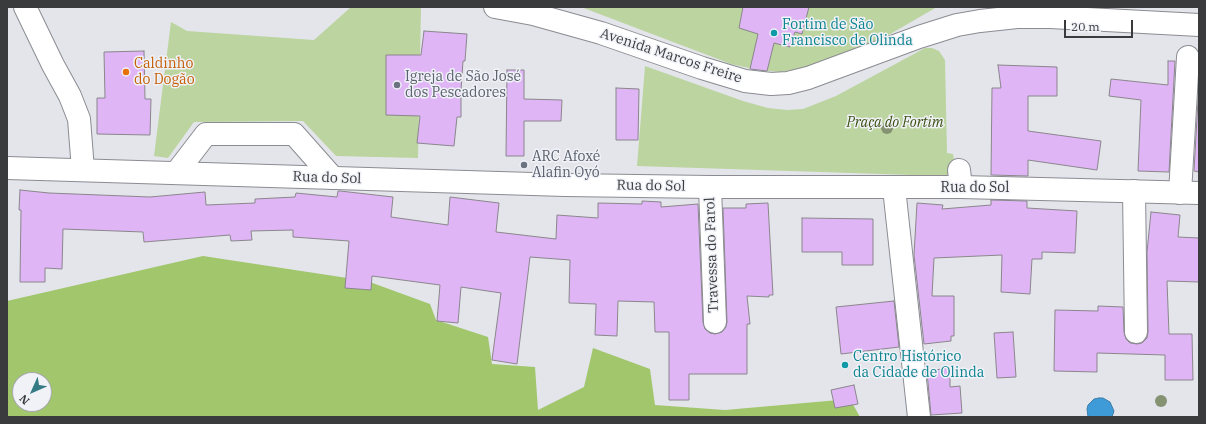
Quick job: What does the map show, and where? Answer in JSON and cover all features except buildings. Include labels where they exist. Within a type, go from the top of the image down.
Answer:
[{"type":"main road","points":[[25,7],[80,119],[83,170]]},
{"type":"main road","name":"Avenida Marcos Freire","points":[[495,7],[533,14],[601,33],[702,68],[745,81],[771,84],[788,83],[808,78],[919,37],[957,25],[980,20],[1050,17],[1199,25]]},
{"type":"main road","points":[[1188,57],[1190,193]]},
{"type":"main road","points":[[176,173],[206,134],[294,134],[333,178]]},
{"type":"main road","name":"Rua do Sol","points":[[7,168],[565,185],[710,187],[894,188],[960,179],[1134,191],[1190,193]]},
{"type":"main road","name":"Travessa do Farol","points":[[710,187],[715,322]]},
{"type":"main road","points":[[894,188],[919,417]]},
{"type":"main road","points":[[1134,191],[1136,332]]},
{"type":"green space","points":[[351,7],[421,8],[418,158],[336,156],[303,121],[194,122],[168,158],[154,156],[171,22],[187,31],[314,40]]},
{"type":"green space","points":[[581,7],[937,7],[866,48],[818,66],[780,72],[758,70],[731,64]]},
{"type":"green space","name":"Praça do Fortim","points":[[925,48],[932,48],[939,51],[945,60],[947,153],[953,154],[954,160],[952,171],[949,174],[943,176],[637,166],[645,66],[743,101],[768,108],[787,110],[803,109],[836,96]]},
{"type":"green space","points":[[203,256],[367,281],[430,304],[436,320],[488,337],[492,364],[535,367],[538,410],[584,387],[593,348],[650,369],[655,405],[725,410],[850,399],[860,417],[7,417],[7,301]]},
{"type":"water","points":[[1103,398],[1110,402],[1114,411],[1112,417],[1088,417],[1088,405],[1094,399]]},
{"type":"place","name":"Fortim de São Francisco de Olinda","points":[[774,33]]},
{"type":"place","name":"Caldinho do Dogão","points":[[126,72]]},
{"type":"place","name":"Igreja de São José dos Pescadores","points":[[397,85]]},
{"type":"place","name":"ARC Afoxé Alafin Oyó","points":[[524,165]]},
{"type":"place","name":"Centro Histórico da Cidade de Olinda","points":[[845,365]]}]
